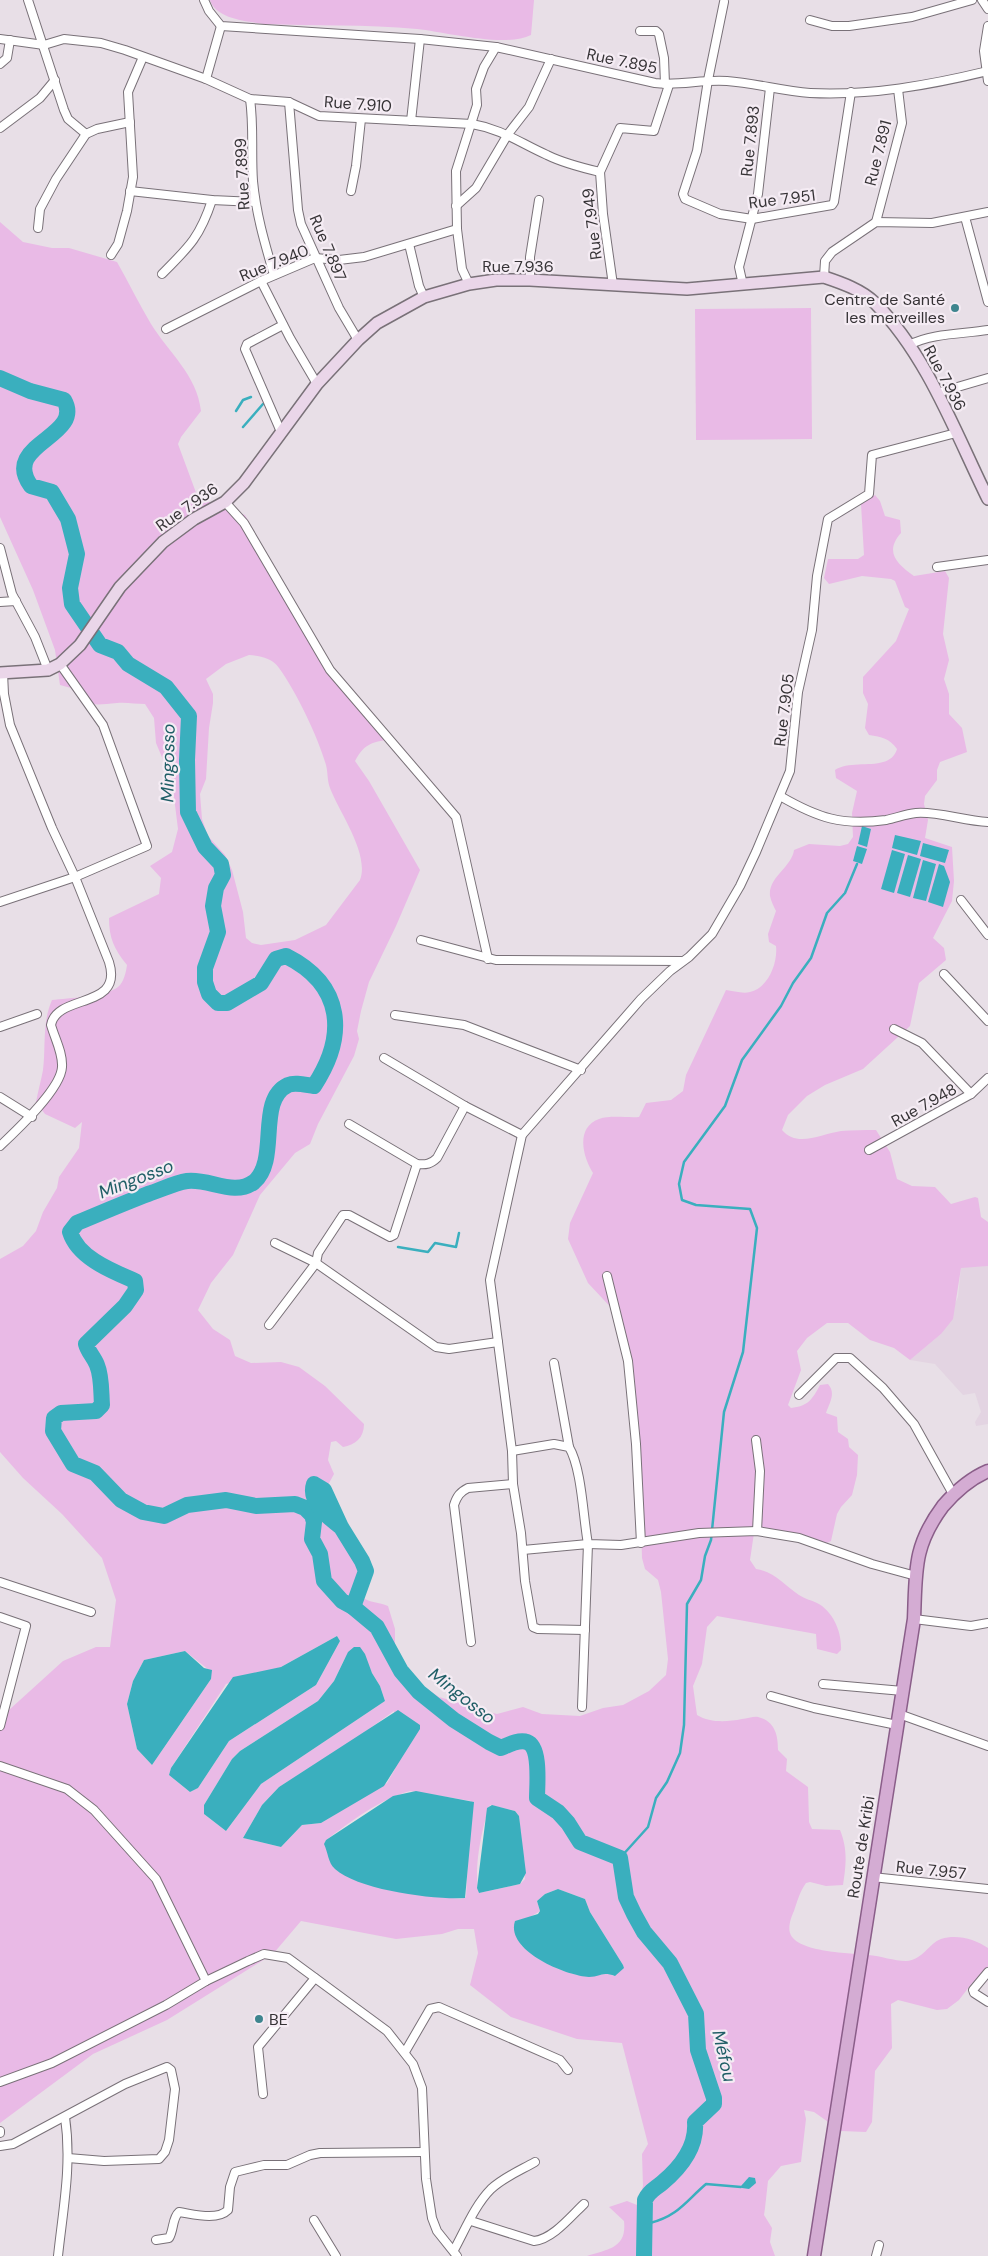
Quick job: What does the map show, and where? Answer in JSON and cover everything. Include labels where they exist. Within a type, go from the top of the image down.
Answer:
[{"type":"main road","name":"Route de Kribi","points":[[814,2256],[914,1619],[916,1576],[920,1548],[925,1532],[953,1494],[988,1471]]},
{"type":"street","points":[[28,0],[68,119],[86,134]]},
{"type":"street","points":[[204,0],[209,11],[221,26],[206,79]]},
{"type":"street","points":[[810,20],[832,26],[849,26],[912,16],[972,0]]},
{"type":"street","points":[[982,0],[988,10]]},
{"type":"street","points":[[708,80],[724,2]]},
{"type":"street","name":"Rue 7.895","points":[[221,26],[420,39],[496,47],[667,84],[708,80],[728,81],[812,93],[898,89],[987,72]]},
{"type":"street","points":[[988,26],[984,51],[988,80]]},
{"type":"street","points":[[640,31],[656,31],[659,34],[667,84]]},
{"type":"street","name":"Rue 7.910","points":[[0,39],[44,45],[64,39],[101,43],[206,79],[250,99],[288,102],[319,116],[361,120],[472,124],[508,134],[552,158],[600,172]]},
{"type":"street","points":[[411,121],[420,39]]},
{"type":"street","points":[[0,64],[7,58],[10,40]]},
{"type":"street","points":[[470,284],[462,269],[457,229],[456,172],[477,104],[476,90],[484,67],[496,47]]},
{"type":"street","points":[[111,255],[118,244],[122,230],[133,177],[128,92],[143,57]]},
{"type":"street","points":[[456,206],[476,188],[508,134],[529,107],[550,59]]},
{"type":"street","points":[[0,128],[40,98],[55,80]]},
{"type":"street","name":"Rue 7.951","points":[[708,80],[697,151],[683,194],[685,198],[707,210],[752,219],[832,205],[841,170],[851,92]]},
{"type":"street","name":"Rue 7.949","points":[[613,285],[603,214],[600,172],[620,128],[654,131],[667,84]]},
{"type":"street","name":"Rue 7.893","points":[[743,285],[739,266],[758,194],[770,88]]},
{"type":"street","name":"Rue 7.891","points":[[876,222],[887,172],[902,123],[898,89]]},
{"type":"street","name":"Rue 7.899","points":[[250,99],[253,122],[252,172],[255,202],[260,229],[274,276]]},
{"type":"street","name":"Rue 7.897","points":[[288,102],[301,224],[339,308],[358,340]]},
{"type":"street","points":[[351,191],[361,120]]},
{"type":"street","points":[[38,228],[40,209],[56,178],[86,134],[98,129],[130,122]]},
{"type":"street","points":[[130,191],[212,200],[255,202]]},
{"type":"street","points":[[162,274],[187,249],[201,230],[212,200]]},
{"type":"street","points":[[530,280],[530,257],[539,200]]},
{"type":"street","points":[[824,277],[825,261],[832,252],[876,222],[921,223],[988,212]]},
{"type":"street","points":[[965,217],[988,302]]},
{"type":"street","name":"Rue 7.940","points":[[166,329],[261,281],[315,258],[352,259],[457,229]]},
{"type":"street","points":[[409,244],[419,286],[424,297]]},
{"type":"street","name":"Rue 7.936","points":[[2,673],[48,670],[60,664],[80,645],[120,588],[163,542],[194,519],[225,502],[256,469],[317,384],[358,340],[377,323],[424,297],[470,284],[496,280],[530,280],[687,289],[824,277],[843,283],[875,303],[909,345],[937,393],[988,499]]},
{"type":"street","points":[[261,281],[283,325],[317,384]]},
{"type":"street","points":[[281,432],[245,349],[247,344],[283,325]]},
{"type":"street","points":[[909,345],[916,341],[941,336],[988,330]]},
{"type":"street","points":[[937,393],[988,378]]},
{"type":"street","name":"Rue 7.905","points":[[522,1135],[642,999],[712,934],[740,886],[788,778],[798,692],[812,630],[817,576],[826,522],[830,516],[869,494],[872,455],[956,433]]},
{"type":"street","points":[[225,502],[244,522],[330,670],[452,811],[458,825],[488,959]]},
{"type":"street","points":[[0,548],[6,578],[35,637],[48,670]]},
{"type":"street","points":[[937,567],[988,563]]},
{"type":"street","points":[[0,602],[16,601]]},
{"type":"street","points":[[0,902],[75,877],[147,846],[103,725],[60,664]]},
{"type":"street","points":[[0,1146],[32,1117],[62,1074],[60,1052],[53,1034],[52,1022],[70,1006],[103,993],[110,984],[112,972],[75,877],[52,828],[10,725],[2,673]]},
{"type":"street","points":[[780,796],[807,812],[849,822],[888,820],[915,813],[933,813],[970,821],[988,822]]},
{"type":"street","points":[[961,900],[988,934]]},
{"type":"street","points":[[421,940],[488,959],[681,961]]},
{"type":"street","points":[[944,974],[988,1021]]},
{"type":"street","points":[[0,1027],[37,1014]]},
{"type":"street","points":[[395,1015],[464,1026],[581,1070]]},
{"type":"street","points":[[894,1029],[922,1043],[971,1094]]},
{"type":"street","points":[[384,1058],[465,1106],[522,1135],[490,1280],[512,1451],[513,1484],[523,1550],[525,1581],[533,1627],[585,1630]]},
{"type":"street","name":"Rue 7.948","points":[[869,1150],[971,1094],[988,1078]]},
{"type":"street","points":[[0,1097],[32,1117]]},
{"type":"street","points":[[349,1124],[417,1164],[432,1163],[437,1158],[465,1106]]},
{"type":"street","points":[[269,1325],[316,1263],[318,1252],[345,1214],[390,1237],[394,1235],[417,1164]]},
{"type":"street","points":[[275,1244],[316,1263],[436,1347],[449,1349],[498,1342]]},
{"type":"street","points":[[607,1276],[628,1361],[636,1435],[642,1543]]},
{"type":"street","points":[[799,1395],[836,1358],[850,1358],[884,1388],[907,1415],[953,1494]]},
{"type":"street","points":[[554,1363],[569,1447],[573,1454],[579,1482],[588,1544],[582,1707]]},
{"type":"street","points":[[756,1440],[760,1471],[757,1531]]},
{"type":"street","points":[[512,1451],[554,1444],[569,1447]]},
{"type":"street","points":[[471,1642],[454,1505],[456,1497],[468,1488],[513,1484]]},
{"type":"street","points":[[523,1550],[588,1544],[642,1543],[699,1532],[757,1531],[799,1538],[872,1564],[916,1576]]},
{"type":"street","points":[[0,1582],[91,1612]]},
{"type":"street","points":[[0,1617],[26,1626],[0,1726]]},
{"type":"street","points":[[914,1619],[971,1626],[988,1623]]},
{"type":"street","points":[[823,1684],[903,1691]]},
{"type":"street","points":[[771,1696],[814,1708],[898,1719],[988,1746]]},
{"type":"street","points":[[0,1766],[66,1789],[94,1810],[156,1880],[206,1981]]},
{"type":"street","name":"Rue 7.957","points":[[872,1877],[988,1889]]},
{"type":"street","points":[[0,2082],[52,2063],[166,2005],[206,1981],[264,1954],[288,1958],[357,2007],[387,2031],[406,2052],[413,2064],[422,2088],[426,2179],[432,2218],[445,2242],[455,2253],[471,2221],[491,2190],[504,2179],[535,2162]]},
{"type":"street","points":[[988,1972],[973,1990],[974,1993],[988,2002]]},
{"type":"street","points":[[264,2094],[258,2047],[315,1978]]},
{"type":"street","points":[[406,2052],[430,2009],[439,2007],[560,2060],[568,2070]]},
{"type":"street","points":[[0,2146],[13,2144],[125,2084],[166,2067],[171,2070],[175,2089],[169,2140],[165,2152],[160,2159],[104,2161],[68,2158]]},
{"type":"street","points":[[58,2256],[65,2205],[69,2146],[65,2117]]},
{"type":"street","points":[[156,2240],[169,2238],[173,2232],[175,2216],[178,2212],[205,2216],[224,2214],[228,2210],[230,2187],[235,2172],[264,2165],[287,2165],[310,2155],[320,2153],[424,2152]]},
{"type":"street","points":[[471,2221],[534,2241],[541,2240],[550,2235],[584,2204]]},
{"type":"street","points":[[314,2220],[336,2256]]},
{"type":"street","points":[[876,2256],[879,2245]]},
{"type":"shaded area","points":[[210,0],[534,0],[531,35],[520,39],[491,40],[398,27],[263,24],[225,15],[213,6]]},
{"type":"shaded area","points":[[0,222],[23,242],[52,248],[69,248],[117,262],[151,324],[194,386],[201,411],[181,437],[178,444],[198,498],[245,515],[327,662],[393,739],[366,746],[355,761],[369,781],[420,870],[369,982],[361,1011],[357,1031],[359,1039],[354,1056],[318,1124],[310,1144],[295,1153],[260,1195],[233,1255],[211,1283],[198,1310],[213,1329],[230,1340],[235,1356],[251,1363],[281,1362],[299,1367],[325,1386],[364,1424],[361,1437],[351,1445],[343,1447],[336,1441],[331,1442],[328,1460],[334,1474],[328,1485],[338,1510],[369,1566],[367,1582],[362,1597],[388,1606],[395,1629],[395,1652],[414,1680],[439,1697],[467,1705],[475,1705],[485,1711],[497,1714],[523,1707],[542,1714],[580,1716],[603,1708],[623,1705],[649,1691],[666,1675],[668,1659],[661,1592],[658,1580],[645,1569],[642,1558],[639,1448],[617,1314],[588,1283],[568,1239],[570,1223],[593,1173],[584,1151],[584,1136],[591,1123],[599,1119],[639,1117],[646,1103],[671,1100],[683,1091],[686,1075],[726,990],[741,993],[756,990],[762,986],[770,974],[775,960],[776,946],[769,942],[768,934],[776,911],[770,898],[770,889],[789,862],[794,850],[809,844],[840,846],[848,844],[853,837],[852,813],[857,791],[836,778],[835,770],[851,765],[887,761],[897,749],[891,742],[885,739],[869,735],[865,728],[868,704],[863,693],[863,677],[896,641],[909,609],[905,607],[895,581],[891,579],[862,576],[829,584],[824,578],[828,559],[858,559],[864,555],[861,504],[875,495],[880,501],[885,516],[900,520],[901,533],[893,546],[893,552],[902,567],[914,576],[945,571],[949,578],[943,634],[949,660],[944,679],[949,694],[949,714],[962,728],[967,752],[940,762],[937,770],[937,780],[925,796],[924,804],[928,820],[925,838],[952,847],[954,881],[952,901],[933,938],[944,948],[946,960],[919,983],[910,1026],[863,1069],[825,1085],[807,1096],[788,1115],[782,1130],[788,1135],[802,1139],[841,1131],[876,1130],[890,1152],[897,1179],[912,1186],[935,1187],[951,1204],[975,1197],[978,1198],[981,1217],[988,1222],[988,1266],[961,1268],[953,1319],[941,1334],[910,1360],[894,1348],[870,1340],[848,1323],[827,1323],[807,1338],[797,1351],[801,1370],[788,1405],[791,1408],[806,1404],[820,1385],[828,1384],[832,1394],[826,1413],[837,1417],[838,1432],[848,1439],[849,1447],[858,1455],[857,1475],[852,1495],[837,1514],[831,1541],[816,1544],[806,1543],[754,1533],[750,1560],[756,1569],[769,1573],[799,1595],[817,1603],[828,1611],[838,1629],[841,1650],[837,1654],[817,1649],[816,1634],[717,1616],[707,1627],[702,1664],[693,1686],[697,1715],[702,1718],[713,1721],[725,1721],[756,1717],[764,1719],[772,1725],[776,1734],[778,1750],[787,1759],[786,1771],[808,1787],[809,1822],[812,1829],[840,1830],[846,1858],[843,1885],[826,1886],[810,1882],[806,1883],[790,1922],[790,1933],[794,1940],[803,1945],[826,1951],[906,1961],[917,1958],[941,1939],[959,1937],[972,1940],[988,1948],[988,1970],[972,1983],[959,2000],[947,2009],[937,2010],[898,2000],[891,2004],[892,2048],[875,2071],[872,2122],[866,2132],[841,2131],[814,2112],[804,2110],[806,2119],[801,2162],[781,2166],[768,2181],[764,2215],[772,2228],[770,2242],[775,2256],[587,2256],[615,2246],[623,2237],[624,2221],[609,2207],[627,2201],[637,2205],[643,2186],[642,2154],[648,2144],[622,2043],[577,2039],[511,2017],[470,1985],[478,1953],[474,1929],[458,1929],[442,1934],[396,1939],[301,1921],[273,1954],[167,2020],[93,2054],[0,2123],[0,1727],[9,1710],[63,1661],[96,1647],[110,1647],[116,1600],[102,1558],[62,1514],[23,1478],[0,1452],[0,1259],[23,1246],[36,1231],[43,1212],[57,1188],[59,1177],[79,1148],[82,1122],[75,1128],[45,1114],[36,1102],[43,1070],[47,1017],[52,1000],[96,995],[105,993],[120,985],[127,965],[113,943],[109,918],[159,894],[161,878],[150,866],[172,852],[178,829],[172,781],[156,743],[154,718],[145,704],[91,704],[81,699],[71,688],[60,685],[55,650],[33,590],[0,517]],"holes":[[[249,655],[266,658],[276,665],[286,678],[312,728],[326,765],[330,788],[357,846],[361,858],[362,870],[360,880],[326,925],[295,940],[261,945],[252,943],[246,938],[243,912],[232,870],[225,855],[208,836],[202,819],[200,794],[206,779],[209,728],[213,703],[213,694],[206,679],[226,664]],[[337,1636],[340,1641],[316,1685],[229,1741],[198,1788],[190,1792],[169,1775],[171,1768],[226,1684],[281,1667]],[[362,1650],[380,1686],[385,1701],[261,1784],[226,1831],[204,1814],[204,1805],[232,1759],[240,1751],[318,1701],[334,1681],[345,1658]],[[185,1651],[209,1670],[211,1679],[152,1765],[137,1749],[127,1704],[133,1681],[144,1660]],[[394,1711],[395,1769],[387,1783],[321,1823],[302,1825],[281,1847],[243,1838],[262,1805],[279,1787],[358,1737]],[[410,1791],[471,1801],[466,1897],[461,1899],[388,1890],[341,1873],[333,1867],[326,1840],[387,1800]],[[490,1805],[515,1811],[519,1816],[525,1879],[520,1884],[479,1893],[477,1873],[484,1825]],[[558,1889],[585,1899],[590,1912],[623,1965],[614,1976],[607,1974],[587,1976],[569,1973],[543,1961],[521,1945],[518,1920],[527,1919],[540,1911],[537,1901],[545,1894]]]},
{"type":"shaded area","points":[[811,308],[812,439],[696,440],[695,309]]},
{"type":"shaded area","points":[[988,1266],[988,1424],[976,1426],[975,1422],[981,1412],[975,1393],[963,1395],[935,1364],[910,1360],[941,1334],[958,1297],[961,1267]]},
{"type":"water","points":[[862,826],[871,829],[867,847],[858,844]]},
{"type":"water","points":[[895,835],[921,841],[917,855],[892,848]]},
{"type":"water","points":[[923,843],[949,850],[945,863],[920,856]]},
{"type":"water","points":[[857,846],[867,849],[862,864],[853,861]]},
{"type":"water","points":[[892,850],[905,854],[894,893],[881,889]]},
{"type":"water","points":[[908,855],[921,859],[910,897],[897,893]]},
{"type":"water","points":[[923,860],[936,864],[926,901],[913,898]]},
{"type":"water","points":[[939,864],[944,866],[950,882],[943,907],[928,902]]},
{"type":"water","points":[[337,1636],[340,1641],[316,1685],[229,1741],[198,1788],[190,1792],[169,1775],[171,1768],[233,1677],[281,1667]]},
{"type":"water","points":[[354,1647],[360,1647],[365,1654],[385,1701],[261,1784],[226,1831],[204,1814],[204,1805],[232,1759],[240,1751],[318,1701],[334,1681],[348,1652]]},
{"type":"water","points":[[185,1651],[204,1668],[212,1670],[211,1679],[152,1765],[137,1749],[127,1704],[133,1681],[144,1660]]},
{"type":"water","points":[[398,1710],[420,1725],[420,1729],[384,1786],[321,1823],[302,1825],[281,1847],[243,1838],[262,1805],[279,1787]]},
{"type":"water","points":[[416,1791],[474,1802],[465,1898],[416,1895],[378,1888],[346,1876],[331,1864],[324,1844],[326,1840],[393,1796]]},
{"type":"water","points":[[492,1805],[515,1811],[519,1816],[526,1873],[520,1884],[479,1893],[477,1888],[487,1808]]},
{"type":"water","points":[[558,1889],[585,1899],[590,1912],[623,1965],[624,1968],[615,1976],[604,1974],[589,1977],[567,1972],[540,1960],[528,1952],[519,1942],[514,1932],[515,1921],[538,1914],[540,1911],[537,1901],[545,1894]]},
{"type":"water","points":[[749,2177],[755,2178],[756,2183],[749,2189],[742,2188],[741,2186]]},
{"type":"waterway","name":"Mingosso","points":[[0,378],[30,391],[64,400],[67,413],[63,423],[33,450],[26,460],[24,472],[31,486],[52,492],[68,519],[77,554],[70,588],[72,604],[100,645],[118,652],[128,664],[166,687],[189,716],[187,760],[188,812],[205,847],[221,864],[223,875],[216,888],[213,906],[218,932],[205,968],[205,982],[209,994],[218,1003],[227,1003],[261,983],[276,959],[286,956],[305,968],[319,982],[329,997],[334,1013],[335,1031],[332,1049],[325,1067],[314,1086],[291,1084],[278,1093],[270,1116],[266,1160],[262,1172],[254,1182],[238,1188],[195,1181],[182,1182],[139,1197],[77,1223],[70,1232],[80,1249],[106,1268],[135,1281],[136,1290],[125,1306],[86,1344],[99,1370],[102,1405],[96,1411],[61,1413],[54,1418],[53,1431],[73,1464],[95,1473],[121,1500],[143,1512],[164,1516],[187,1505],[226,1500],[256,1506],[295,1504],[305,1508],[312,1515],[314,1522],[312,1539],[320,1554],[324,1581],[342,1601],[353,1607],[377,1627],[401,1671],[419,1692],[454,1720],[501,1748],[521,1741],[531,1745],[537,1767],[537,1798],[558,1812],[568,1823],[580,1842],[620,1858],[626,1897],[634,1914],[644,1932],[670,1963],[696,2014],[698,2050],[714,2098],[714,2104],[695,2122],[693,2140],[681,2164],[650,2192],[645,2200],[644,2256]]},
{"type":"waterway","points":[[236,411],[243,400],[251,397]]},
{"type":"waterway","points":[[243,427],[263,404]]},
{"type":"waterway","points":[[620,1858],[648,1827],[656,1798],[667,1782],[680,1753],[684,1725],[687,1604],[701,1580],[705,1556],[711,1540],[724,1412],[743,1352],[757,1228],[750,1209],[696,1205],[682,1200],[679,1184],[684,1162],[725,1106],[742,1060],[781,1006],[793,983],[811,958],[827,913],[845,893],[857,864]]},
{"type":"waterway","points":[[398,1247],[428,1252],[435,1243],[456,1247],[459,1233]]},
{"type":"waterway","points":[[341,1527],[317,1503],[313,1491],[314,1484],[324,1490],[341,1527],[366,1571],[353,1607]]},
{"type":"waterway","points":[[650,2223],[675,2212],[706,2184],[741,2187]]},
{"type":"place","name":"Centre de Santé les merveilles","points":[[955,308]]},
{"type":"place","name":"BE","points":[[259,2019]]},
{"type":"water label","name":"Méfou","points":[[724,2056]]}]
